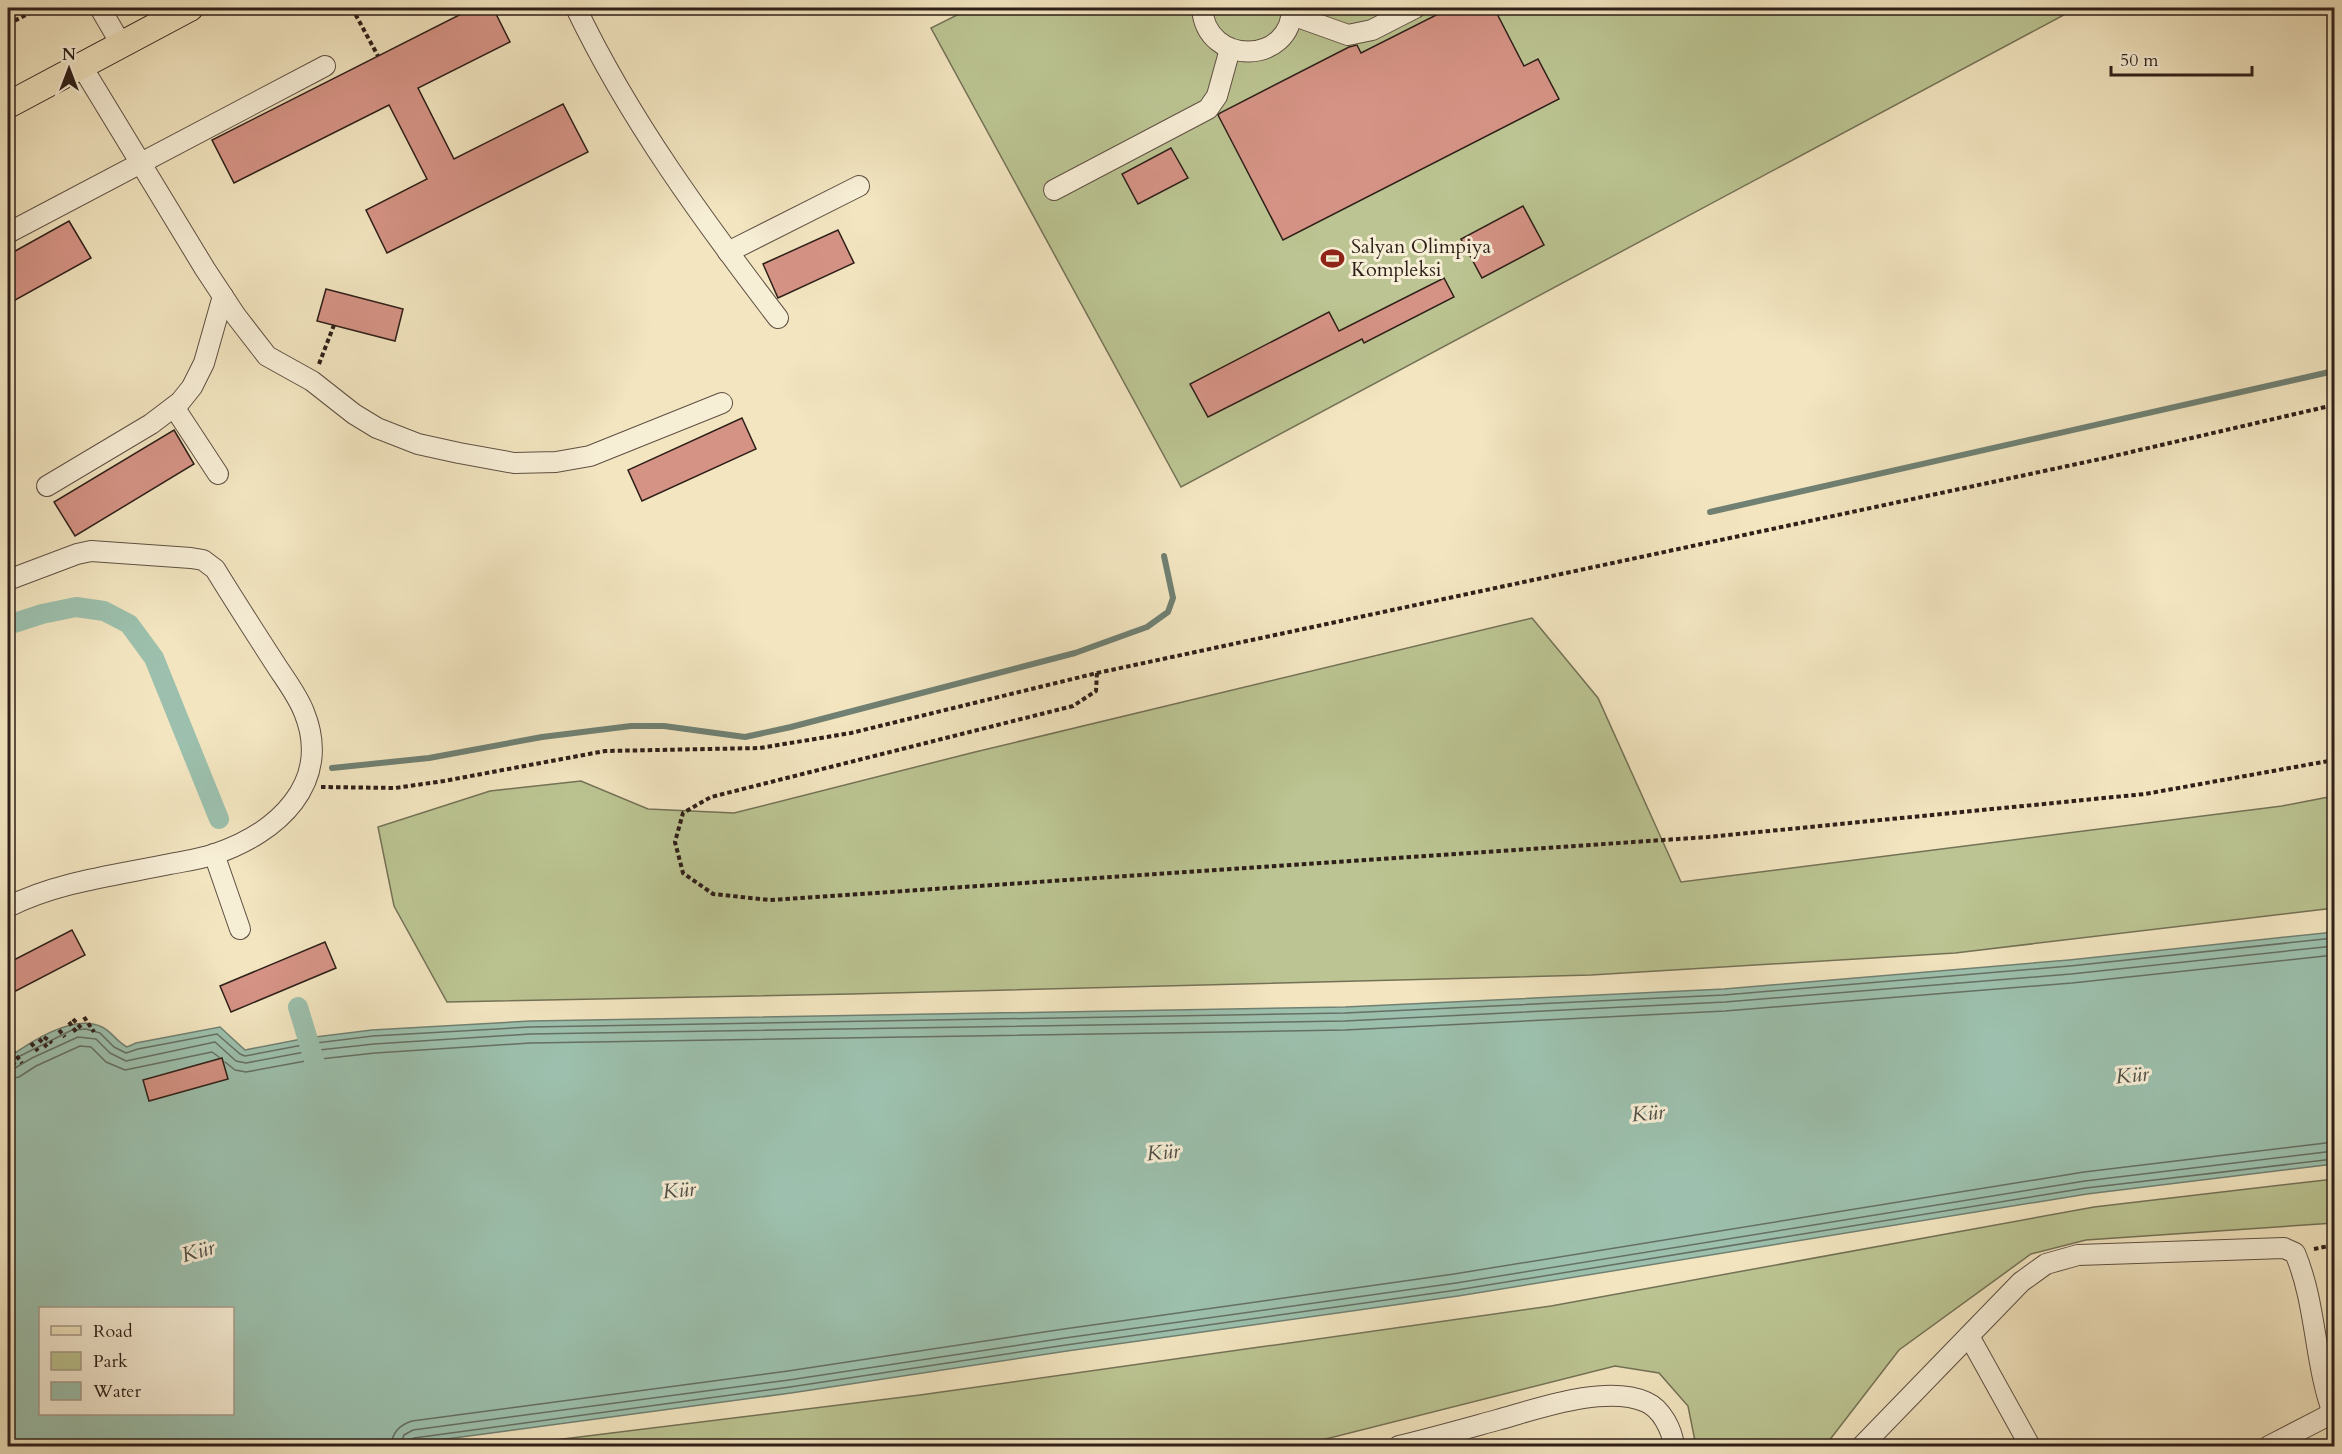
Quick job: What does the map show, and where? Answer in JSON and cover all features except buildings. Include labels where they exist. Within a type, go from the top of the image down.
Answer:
[{"type":"main road","points":[[8,105],[190,8]]},
{"type":"street","points":[[100,8],[121,44]]},
{"type":"street","points":[[576,8],[596,49],[641,124],[728,252],[778,318]]},
{"type":"street","points":[[1202,8],[1208,30],[1218,41],[1230,49],[1243,52],[1269,47],[1280,39],[1288,28],[1292,11],[1348,35],[1372,30],[1414,8]]},
{"type":"street","points":[[1054,190],[1208,109],[1217,96],[1230,49]]},
{"type":"street","points":[[81,65],[223,296],[267,356],[312,381],[354,414],[377,428],[418,444],[514,463],[556,462],[590,456],[722,403]]},
{"type":"street","points":[[8,233],[325,66]]},
{"type":"street","points":[[728,252],[859,186]]},
{"type":"street","points":[[47,486],[151,424],[174,407],[192,387],[204,363],[223,296]]},
{"type":"street","points":[[174,407],[218,474]]},
{"type":"street","points":[[8,580],[91,551],[203,560],[215,569],[304,711],[312,736],[312,761],[305,787],[285,813],[244,842],[214,854],[50,891],[8,907]]},
{"type":"street","points":[[214,854],[240,930]]},
{"type":"street","points":[[1862,1446],[2021,1282],[2046,1264],[2078,1255],[2284,1248],[2295,1254],[2303,1270],[2331,1392],[2334,1415],[2269,1446]]},
{"type":"street","points":[[1969,1335],[2030,1446]]},
{"type":"street","points":[[1399,1446],[1435,1442],[1586,1397],[1626,1396],[1647,1402],[1665,1419],[1674,1446]]},
{"type":"path","points":[[8,24],[40,8]]},
{"type":"path","points":[[352,8],[378,56]]},
{"type":"path","points":[[312,381],[334,325]]},
{"type":"path","points":[[305,787],[395,788],[444,782],[605,751],[770,746],[851,733],[1097,673],[2105,458],[2334,405]]},
{"type":"path","points":[[1097,673],[1096,691],[1073,706],[711,797],[683,813],[675,842],[684,873],[713,894],[770,900],[1685,839],[2145,794],[2334,760]]},
{"type":"path","points":[[84,1017],[94,1032]]},
{"type":"path","points":[[76,1032],[71,1020],[82,1029]]},
{"type":"path","points":[[59,1030],[65,1037]]},
{"type":"path","points":[[45,1036],[52,1043]]},
{"type":"path","points":[[39,1039],[47,1047]]},
{"type":"path","points":[[31,1043],[38,1051]]},
{"type":"path","points":[[12,1050],[22,1063]]},
{"type":"path","points":[[8,1056],[15,1065]]},
{"type":"green space","name":"Salyan Olimpiya Kompleksi","points":[[971,8],[2075,9],[1181,487],[931,28]]},
{"type":"green space","points":[[1532,618],[1598,698],[1681,882],[2282,806],[2334,796],[2334,908],[1955,953],[1591,975],[447,1002],[394,906],[378,827],[490,791],[581,781],[648,809],[734,813],[975,752]]},
{"type":"green space","points":[[2334,1179],[2334,1223],[2086,1240],[2031,1254],[1899,1350],[1825,1446],[1696,1446],[1688,1406],[1659,1373],[1615,1366],[1298,1446],[505,1446],[920,1395],[1551,1306],[2094,1207]]},
{"type":"water","name":"Kür","points":[[2334,932],[2334,1164],[2087,1194],[1458,1296],[1067,1351],[791,1393],[394,1446],[8,1446],[8,1058],[40,1037],[66,1026],[91,1024],[102,1027],[127,1047],[136,1043],[220,1027],[245,1050],[307,1038],[372,1030],[530,1021],[1345,1007],[1724,989],[2069,960]]},
{"type":"waterway","points":[[1710,512],[2334,371]]},
{"type":"waterway","points":[[332,768],[429,758],[542,737],[631,726],[664,726],[745,737],[791,727],[1075,653],[1147,627],[1168,612],[1173,598],[1164,556]]},
{"type":"waterway","points":[[8,625],[42,614],[76,607],[104,611],[129,624],[154,658],[219,819]]},
{"type":"waterway","points":[[298,1007],[315,1063]]},
{"type":"place","name":"Salyan Olimpiya Kompleksi","points":[[1333,258]]}]
